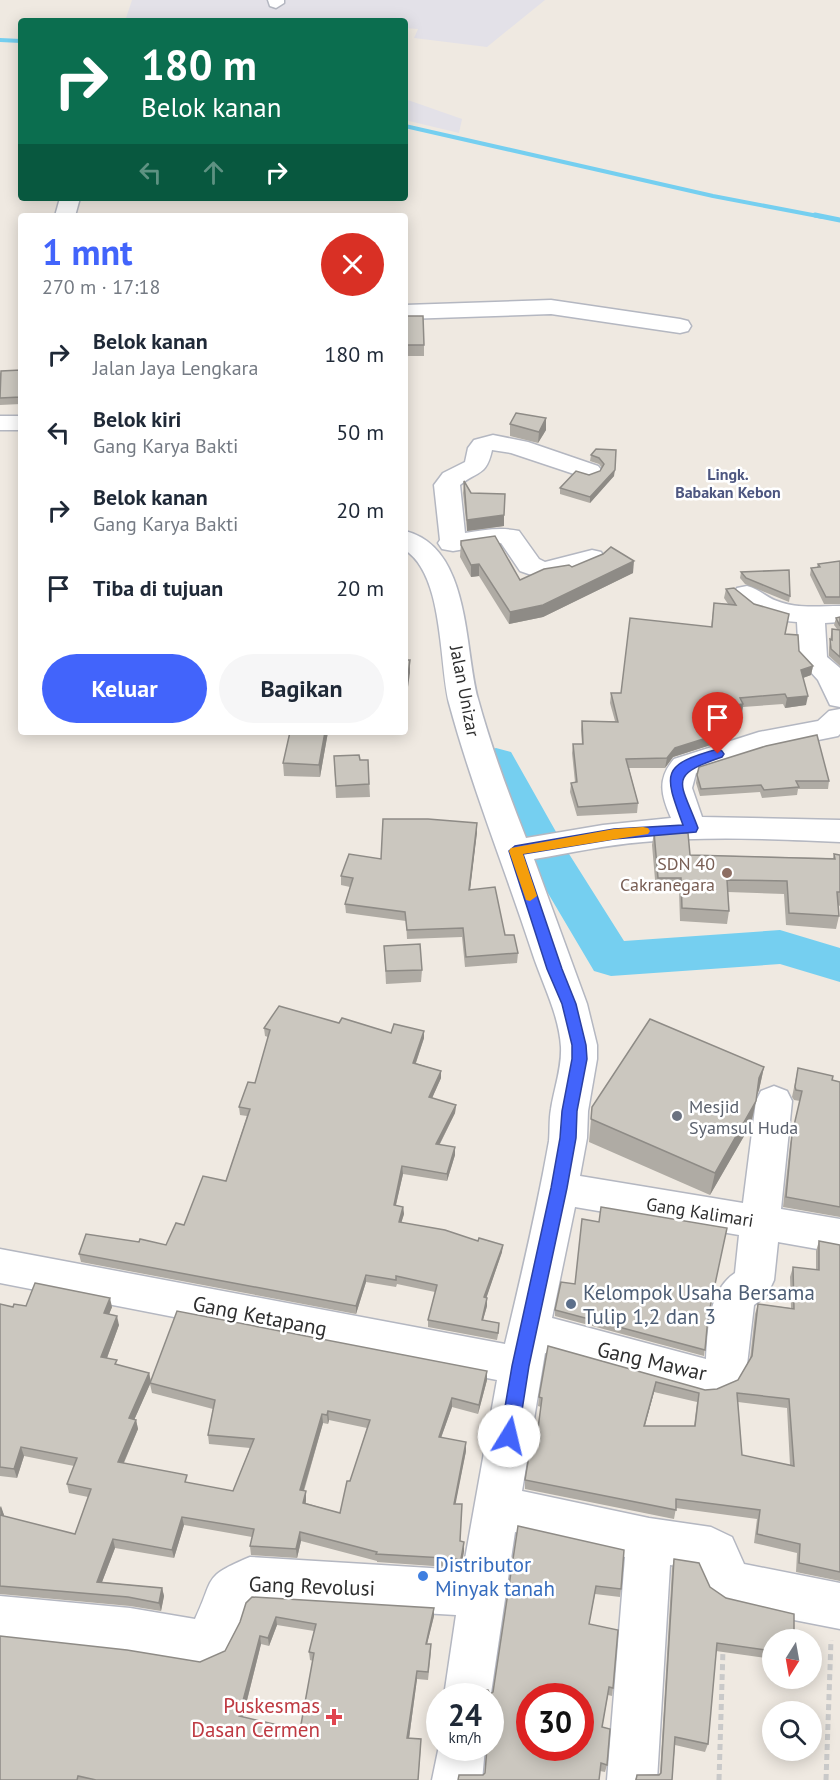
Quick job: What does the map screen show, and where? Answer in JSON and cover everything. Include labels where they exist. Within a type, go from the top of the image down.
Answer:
[{"type":"street","points":[[408,312],[550,307],[680,326]]},
{"type":"street","points":[[589,471],[502,442],[484,444],[480,447],[475,466],[450,479],[431,544],[501,535],[510,537],[529,565],[543,572],[592,558]]},
{"type":"street","name":"Jalan Unizar","points":[[431,544],[449,605],[470,729],[490,792],[527,849],[579,1045],[579,1059],[569,1111],[568,1138],[524,1348],[482,1594],[470,1683]]},
{"type":"street","points":[[747,594],[769,609],[811,614],[840,614]]},
{"type":"street","points":[[811,614],[813,659],[831,676],[840,698]]},
{"type":"street","points":[[691,828],[675,785],[678,773],[685,766],[731,749],[827,729],[840,718]]},
{"type":"street","points":[[527,849],[614,834],[691,828],[840,831]]},
{"type":"street","name":"Gang Mawar","points":[[524,1348],[703,1378],[716,1376],[725,1368],[735,1301],[741,1291],[754,1280],[774,1101]]},
{"type":"street","name":"Gang Kalimari","points":[[559,1188],[840,1236]]},
{"type":"street","name":"Gang Ketapang","points":[[0,1266],[524,1348]]},
{"type":"street","points":[[498,1507],[649,1540],[715,1551],[719,1557],[724,1578],[735,1586],[836,1605]]},
{"type":"street","points":[[632,1780],[649,1540]]},
{"type":"street","name":"Gang Revolusi","points":[[0,1619],[130,1632],[202,1644],[215,1633],[228,1593],[240,1582],[250,1580],[482,1594]]},
{"type":"street","points":[[457,1780],[459,1761]]},
{"type":"path","points":[[826,1780],[836,1605]]},
{"type":"path","points":[[719,1780],[724,1639]]},
{"type":"shaded area","points":[[132,0],[545,0],[487,47],[414,38],[418,29],[408,28],[408,18],[126,18]]},
{"type":"shaded area","points":[[408,100],[462,119],[459,133],[408,121]]},
{"type":"building","points":[[408,316],[423,316],[424,345],[408,345]]},
{"type":"building","points":[[18,370],[18,397],[0,398],[1,371]]},
{"type":"building","points":[[516,413],[546,418],[539,432],[510,424]]},
{"type":"building","points":[[596,449],[616,450],[615,470],[590,497],[560,488],[576,471],[589,475],[600,471],[604,464],[599,458],[591,455]]},
{"type":"building","points":[[464,481],[471,493],[505,494],[504,515],[467,520]]},
{"type":"building","points":[[495,536],[520,580],[544,569],[569,565],[572,567],[603,554],[611,547],[634,561],[543,605],[510,612],[479,564],[471,565],[461,545],[461,541]]},
{"type":"building","points":[[840,561],[840,597],[826,597],[811,568],[820,567],[818,564]]},
{"type":"building","points":[[789,570],[790,596],[746,578],[741,572]]},
{"type":"building","points":[[734,588],[754,604],[789,614],[785,634],[798,635],[799,651],[813,666],[801,670],[808,696],[787,698],[785,694],[740,698],[743,704],[705,709],[719,734],[675,748],[667,758],[626,759],[638,803],[578,807],[571,783],[577,782],[573,744],[583,744],[582,721],[618,722],[611,693],[621,693],[630,618],[712,627],[714,603],[736,605],[726,589]]},
{"type":"building","points":[[832,629],[840,630],[840,657],[831,649]]},
{"type":"building","points":[[289,735],[324,735],[319,765],[283,763]]},
{"type":"building","points":[[817,735],[829,781],[796,781],[799,787],[764,790],[761,785],[701,789],[697,775],[699,767],[766,746]]},
{"type":"building","points":[[359,755],[360,760],[368,760],[369,784],[336,786],[334,756]]},
{"type":"building","points":[[383,819],[428,819],[477,823],[469,890],[495,887],[505,935],[514,935],[518,953],[466,957],[463,928],[407,930],[405,912],[345,904],[353,878],[341,876],[349,854],[381,859]]},
{"type":"building","points":[[654,832],[688,833],[690,855],[835,859],[834,854],[840,855],[840,892],[837,892],[839,916],[789,913],[787,881],[727,880],[729,911],[682,908],[681,878],[658,878]]},
{"type":"building","points":[[420,944],[422,970],[386,971],[384,946]]},
{"type":"building","points":[[279,1006],[339,1023],[342,1018],[391,1033],[394,1024],[424,1031],[413,1063],[441,1071],[429,1097],[456,1105],[436,1144],[455,1147],[447,1174],[402,1166],[394,1205],[403,1207],[399,1222],[445,1230],[478,1241],[479,1238],[503,1245],[484,1297],[487,1298],[482,1320],[499,1323],[498,1333],[428,1320],[437,1285],[396,1276],[396,1280],[366,1275],[356,1306],[79,1254],[86,1234],[139,1242],[140,1239],[166,1245],[176,1223],[184,1225],[203,1176],[226,1181],[250,1109],[239,1107],[248,1082],[255,1083],[270,1030],[264,1028]]},
{"type":"building","name":"Mesjid Syamsul Huda","points":[[650,1019],[764,1067],[759,1078],[756,1101],[715,1173],[591,1119],[592,1107]]},
{"type":"building","points":[[798,1068],[833,1076],[832,1080],[840,1082],[840,1207],[786,1197],[792,1134],[802,1091],[796,1090],[795,1087]]},
{"type":"building","points":[[601,1207],[727,1228],[708,1317],[705,1350],[555,1310],[561,1282],[575,1284],[582,1219],[599,1222]]},
{"type":"building","points":[[819,1241],[840,1245],[840,1572],[799,1563],[800,1544],[757,1534],[760,1510],[676,1499],[676,1510],[525,1480],[530,1450],[535,1451],[542,1398],[539,1397],[548,1346],[705,1390],[717,1389],[738,1380],[752,1356],[758,1304],[794,1309],[793,1267],[819,1270]],"holes":[[[656,1382],[699,1393],[695,1426],[644,1426]],[[737,1393],[789,1399],[794,1466],[742,1455]]]},
{"type":"building","points":[[35,1283],[110,1298],[104,1313],[117,1316],[101,1357],[117,1360],[115,1364],[149,1373],[129,1418],[136,1420],[118,1462],[187,1475],[185,1482],[233,1491],[254,1439],[208,1435],[215,1400],[150,1383],[177,1311],[487,1371],[479,1405],[452,1398],[439,1437],[466,1442],[454,1504],[462,1504],[460,1541],[464,1542],[461,1559],[376,1554],[377,1552],[300,1532],[296,1549],[250,1546],[254,1529],[182,1517],[172,1550],[113,1539],[97,1582],[162,1588],[159,1603],[128,1597],[0,1586],[0,1515],[75,1534],[91,1489],[67,1484],[77,1458],[21,1447],[14,1469],[0,1467],[0,1304],[13,1307],[14,1304],[26,1306]],"holes":[[[328,1411],[370,1420],[350,1481],[347,1481],[340,1513],[303,1503],[306,1491],[300,1490],[322,1414],[327,1415]]]},
{"type":"building","points":[[518,1526],[624,1550],[621,1589],[596,1586],[589,1624],[618,1630],[613,1688],[609,1687],[602,1727],[610,1729],[607,1765],[601,1763],[599,1780],[458,1780],[459,1775],[483,1775],[486,1761],[504,1761],[504,1683],[494,1683]]},
{"type":"building","points":[[674,1559],[699,1563],[710,1587],[726,1598],[794,1614],[794,1629],[762,1629],[762,1650],[717,1643],[708,1744],[675,1737],[672,1780],[636,1780],[637,1775],[659,1775],[661,1773]]},
{"type":"building","points":[[252,1597],[434,1608],[426,1644],[431,1644],[428,1672],[417,1671],[407,1738],[421,1739],[418,1780],[96,1780],[78,1776],[77,1780],[0,1780],[0,1636],[127,1650],[200,1662],[225,1651],[240,1622],[246,1603]],"holes":[[[276,1617],[316,1624],[309,1652],[314,1653],[300,1730],[239,1716],[260,1636],[268,1638]]]},
{"type":"waterway","points":[[0,40],[18,41]]},
{"type":"waterway","points":[[408,127],[713,196],[823,217]]},
{"type":"waterway","points":[[815,215],[840,220]]},
{"type":"waterway","points":[[496,762],[545,851],[611,959],[780,947],[840,965]]},
{"type":"slow traffic","points":[[530,896],[515,851],[643,831]]},
{"type":"place","name":"SDN 40 Cakranegara","points":[[727,873]]},
{"type":"place","name":"Mesjid Syamsul Huda","points":[[677,1116]]},
{"type":"place","name":"Kelompok Usaha Bersama Tulip 1,2 dan 3","points":[[571,1304]]},
{"type":"place","name":"Distributor Minyak tanah","points":[[423,1576]]},
{"type":"place","name":"Puskesmas Dasan Cermen","points":[[334,1717]]},
{"type":"district","name":"Lingk. Babakan Kebon","points":[[728,483]]},
{"type":"route","points":[[509,1436],[520,1366],[559,1188],[568,1138],[569,1111],[579,1059],[579,1045],[569,1004],[515,851],[614,834],[691,828],[675,785],[676,777],[681,769],[689,764],[718,754]]}]
